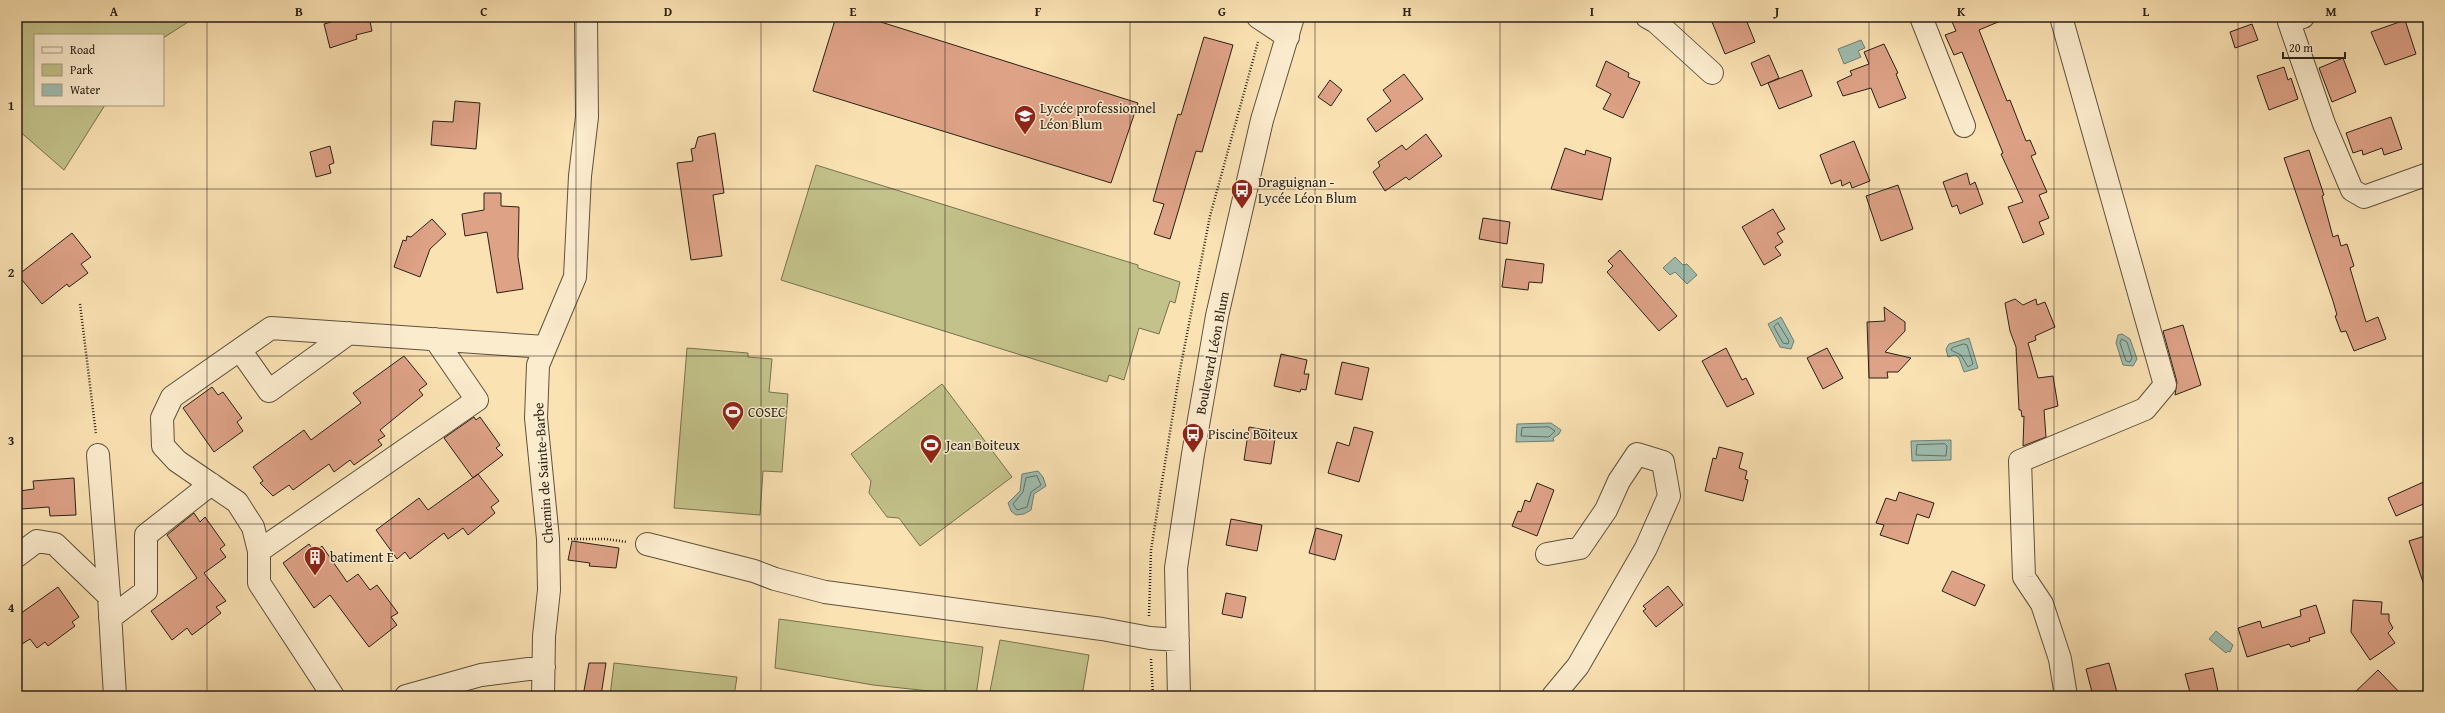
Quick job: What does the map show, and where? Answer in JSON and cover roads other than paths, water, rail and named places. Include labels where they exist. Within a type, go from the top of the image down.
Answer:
[{"type":"street","name":"Chemin de Sainte-Barbe","points":[[543,696],[549,590],[548,539],[536,418],[538,365],[575,278],[580,176],[587,117],[586,17]]},
{"type":"street","points":[[1258,17],[1290,27]]},
{"type":"street","points":[[1921,17],[1964,126]]},
{"type":"street","points":[[2061,17],[2165,385],[2145,409],[2020,461],[2024,577],[2042,604],[2060,659],[2066,696]]},
{"type":"street","points":[[2303,17],[2289,22],[2324,124],[2352,190],[2364,197],[2428,174]]},
{"type":"street","points":[[1657,19],[1712,73]]},
{"type":"street","name":"Boulevard Léon Blum","points":[[1179,696],[1176,568],[1179,534],[1217,316],[1262,120],[1290,27]]},
{"type":"street","points":[[333,696],[259,583],[259,551],[253,527],[238,502],[177,461],[163,446],[162,418],[172,397],[271,328],[545,347]]},
{"type":"street","points":[[240,350],[269,391],[349,333]]},
{"type":"street","points":[[259,551],[477,400],[435,339]]},
{"type":"street","points":[[98,454],[115,696]]},
{"type":"street","points":[[1547,554],[1580,548],[1606,510],[1619,480],[1637,454],[1663,462],[1669,496],[1646,548],[1578,666],[1552,696]]},
{"type":"street","points":[[110,618],[146,591],[146,535],[211,484]]},
{"type":"street","points":[[17,556],[37,541],[55,544],[109,596]]},
{"type":"street","points":[[647,544],[754,571],[775,579],[825,592],[1102,629],[1150,638],[1178,640]]},
{"type":"street","points":[[406,696],[480,675],[544,667]]},
{"type":"water","points":[[1861,40],[1865,48],[1858,51],[1861,57],[1844,64],[1838,49]]},
{"type":"water","points":[[1675,257],[1683,265],[1687,264],[1697,275],[1687,284],[1675,272],[1670,275],[1663,268]]},
{"type":"water","points":[[1781,317],[1794,341],[1791,349],[1780,347],[1768,324]]},
{"type":"water","points":[[2122,334],[2130,339],[2137,359],[2133,366],[2123,365],[2116,343],[2118,335]]},
{"type":"water","points":[[1969,338],[1978,368],[1964,372],[1959,358],[1955,355],[1948,357],[1946,349],[1949,344]]},
{"type":"water","points":[[1551,423],[1561,430],[1559,434],[1553,438],[1554,441],[1516,442],[1517,424]]},
{"type":"water","points":[[1951,440],[1951,460],[1912,461],[1911,441]]},
{"type":"water","points":[[1038,471],[1043,477],[1046,486],[1034,494],[1031,510],[1024,514],[1016,515],[1011,511],[1008,503],[1020,491],[1022,474]]},
{"type":"water","points":[[2216,631],[2233,645],[2230,652],[2228,651],[2226,653],[2209,639]]},
{"type":"place","name":"Lycée professionnel Léon Blum","points":[[1025,136]]},
{"type":"place","name":"Draguignan - Lycée Léon Blum","points":[[1242,210]]},
{"type":"place","name":"COSEC","points":[[733,432]]},
{"type":"place","name":"Piscine Boiteux","points":[[1193,454]]},
{"type":"place","name":"Jean Boiteux","points":[[931,464]]},
{"type":"place","name":"batiment E","points":[[315,576]]}]
